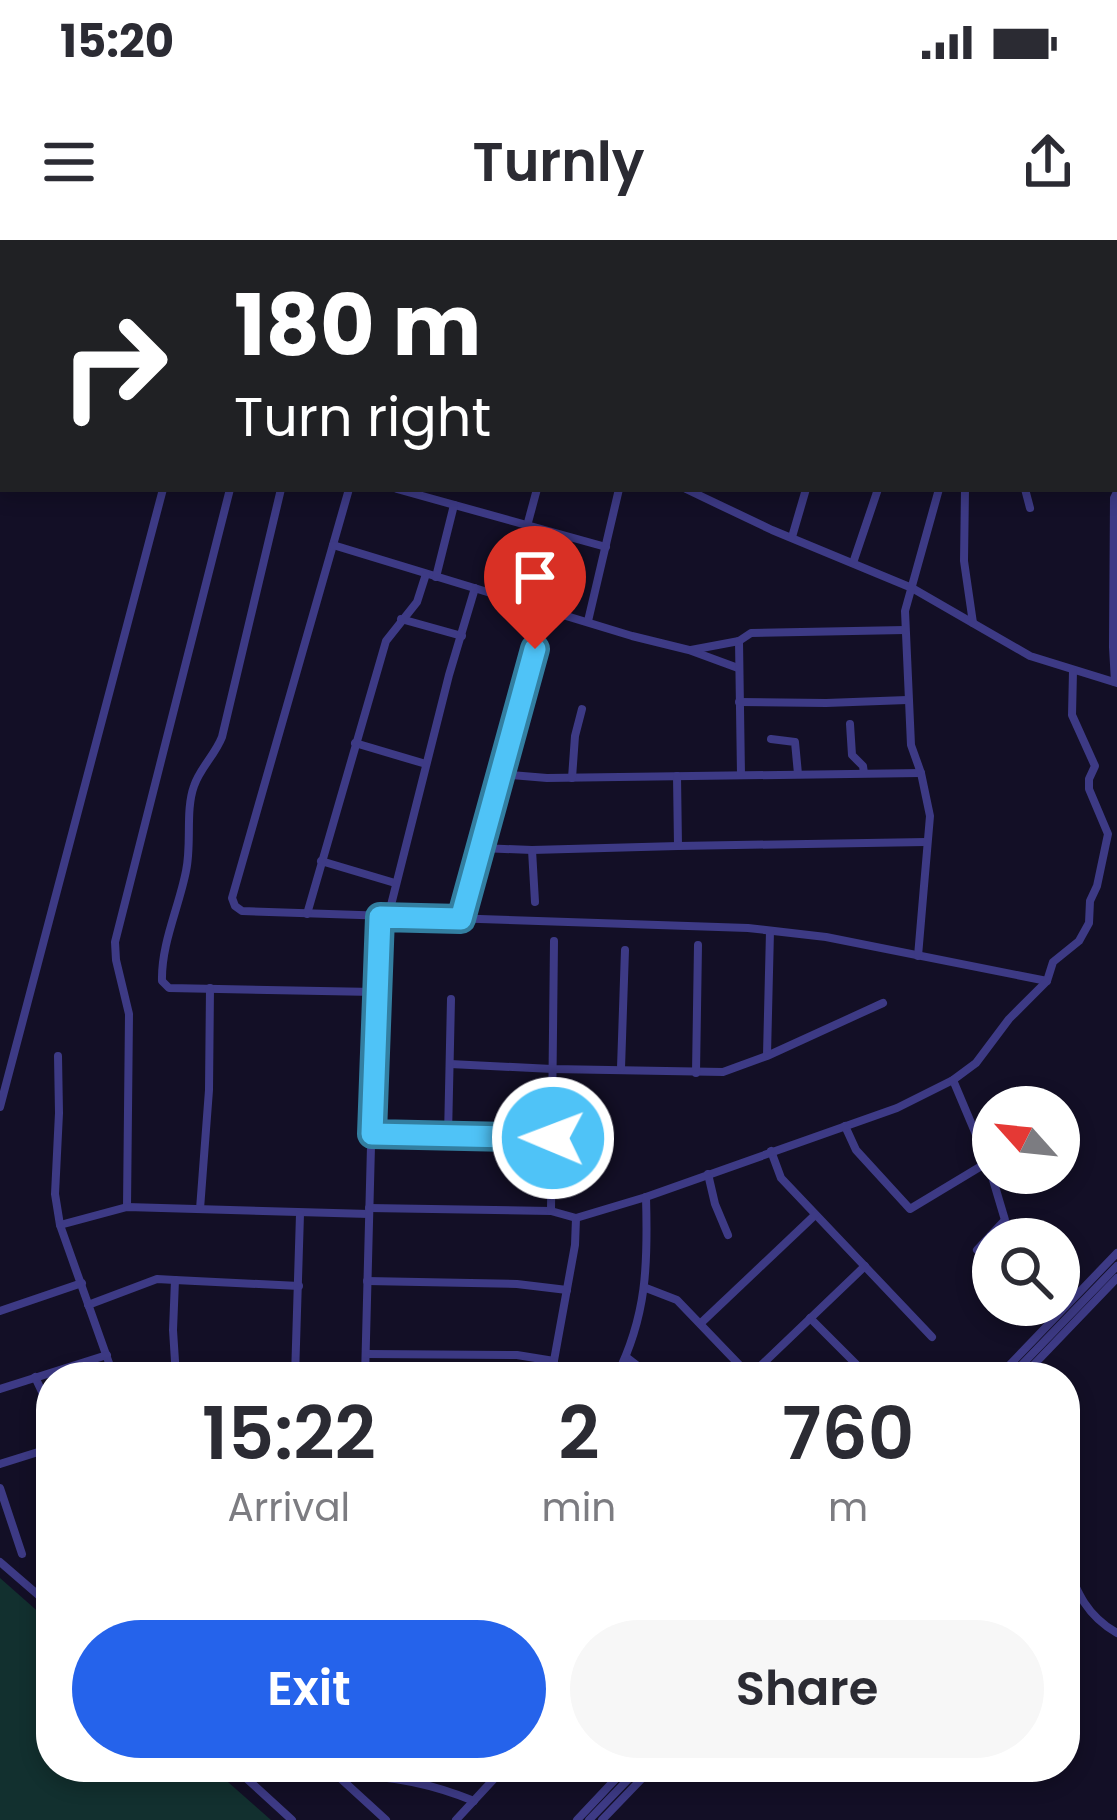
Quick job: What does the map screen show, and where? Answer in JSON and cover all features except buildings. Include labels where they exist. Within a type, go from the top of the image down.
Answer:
[{"type":"street","points":[[0,1107],[162,492]]},
{"type":"street","points":[[127,1207],[129,1015],[115,942],[229,492]]},
{"type":"street","points":[[280,492],[222,737],[192,794],[186,872],[162,981],[166,987],[375,992]]},
{"type":"street","points":[[348,492],[232,898],[242,910],[770,931],[1047,981]]},
{"type":"street","points":[[527,526],[536,492]]},
{"type":"street","points":[[588,622],[618,492]]},
{"type":"street","points":[[697,492],[912,588],[1030,656],[1116,683],[1113,562],[1117,493]]},
{"type":"street","points":[[792,537],[805,492]]},
{"type":"street","points":[[853,563],[877,492]]},
{"type":"street","points":[[918,956],[930,816],[911,746],[904,630],[907,597],[938,492]]},
{"type":"street","points":[[965,492],[964,561],[974,624]]},
{"type":"street","points":[[1026,492],[1030,508]]},
{"type":"street","points":[[427,493],[454,505],[606,547]]},
{"type":"street","points":[[307,914],[386,641],[417,602],[431,575],[454,505]]},
{"type":"street","points":[[333,545],[738,668]]},
{"type":"street","points":[[366,1362],[375,992],[384,917],[475,589]]},
{"type":"street","points":[[461,919],[546,610]]},
{"type":"street","points":[[401,619],[462,636]]},
{"type":"street","points":[[689,650],[739,641],[751,633],[904,630]]},
{"type":"street","points":[[739,641],[741,775]]},
{"type":"street","points":[[59,1225],[127,1207],[300,1214],[551,1211],[576,1218],[897,1108],[953,1081],[976,1063],[1047,981],[1054,962],[1079,941],[1089,923],[1090,902],[1112,830],[1090,797],[1089,779],[1095,766],[1072,715],[1073,671]]},
{"type":"street","points":[[739,702],[907,700]]},
{"type":"street","points":[[572,778],[582,709]]},
{"type":"street","points":[[850,724],[852,755],[864,772]]},
{"type":"street","points":[[771,739],[795,742],[798,774]]},
{"type":"street","points":[[355,743],[426,764]]},
{"type":"street","points":[[500,774],[572,778],[922,773]]},
{"type":"street","points":[[677,776],[678,846]]},
{"type":"street","points":[[482,848],[926,842]]},
{"type":"street","points":[[532,850],[535,902]]},
{"type":"street","points":[[321,861],[394,883]]},
{"type":"street","points":[[767,1056],[770,931]]},
{"type":"street","points":[[551,1211],[554,941]]},
{"type":"street","points":[[696,1073],[698,944]]},
{"type":"street","points":[[621,1068],[625,950]]},
{"type":"street","points":[[200,1209],[210,988]]},
{"type":"street","points":[[448,1136],[451,999]]},
{"type":"street","points":[[450,1064],[723,1072],[883,1004]]},
{"type":"street","points":[[58,1056],[55,1194],[59,1225],[109,1362]]},
{"type":"street","points":[[953,1081],[972,1122]]},
{"type":"street","points":[[845,1126],[856,1150],[910,1209],[972,1172]]},
{"type":"street","points":[[372,1134],[553,1138]]},
{"type":"street","points":[[771,1150],[782,1178],[932,1336]]},
{"type":"street","points":[[708,1174],[728,1235]]},
{"type":"street","points":[[624,1362],[646,1288],[646,1197]]},
{"type":"street","points":[[296,1362],[300,1214]]},
{"type":"street","points":[[701,1322],[815,1215]]},
{"type":"street","points":[[366,1354],[517,1355],[554,1361],[576,1218]]},
{"type":"street","points":[[1012,1362],[1117,1253]]},
{"type":"street","points":[[764,1362],[865,1266]]},
{"type":"street","points":[[1024,1362],[1117,1266]]},
{"type":"street","points":[[1036,1362],[1117,1278]]},
{"type":"street","points":[[88,1305],[157,1280],[299,1286]]},
{"type":"street","points":[[175,1280],[175,1362]]},
{"type":"street","points":[[367,1281],[517,1284],[567,1290]]},
{"type":"street","points":[[0,1311],[82,1283]]},
{"type":"street","points":[[646,1288],[677,1300],[737,1362]]},
{"type":"street","points":[[810,1318],[850,1362]]},
{"type":"street","points":[[84,1362],[107,1355]]},
{"type":"street","points":[[626,1357],[632,1362]]},
{"type":"street","points":[[0,1389],[34,1377],[36,1381]]},
{"type":"street","points":[[0,1464],[36,1453]]},
{"type":"street","points":[[0,1488],[22,1554]]},
{"type":"street","points":[[0,1562],[36,1593]]},
{"type":"street","points":[[1080,1601],[1117,1634]]},
{"type":"street","points":[[250,1782],[292,1820]]},
{"type":"street","points":[[345,1782],[386,1820]]},
{"type":"street","points":[[410,1782],[474,1801]]},
{"type":"street","points":[[456,1820],[492,1782]]},
{"type":"street","points":[[578,1820],[613,1782]]},
{"type":"street","points":[[590,1820],[626,1782]]},
{"type":"street","points":[[602,1820],[638,1782]]},
{"type":"green space","points":[[0,1578],[36,1610],[36,1782],[228,1782],[271,1820],[0,1820]]},
{"type":"route","points":[[535,649],[461,919],[380,917],[372,1134],[553,1138]]}]
